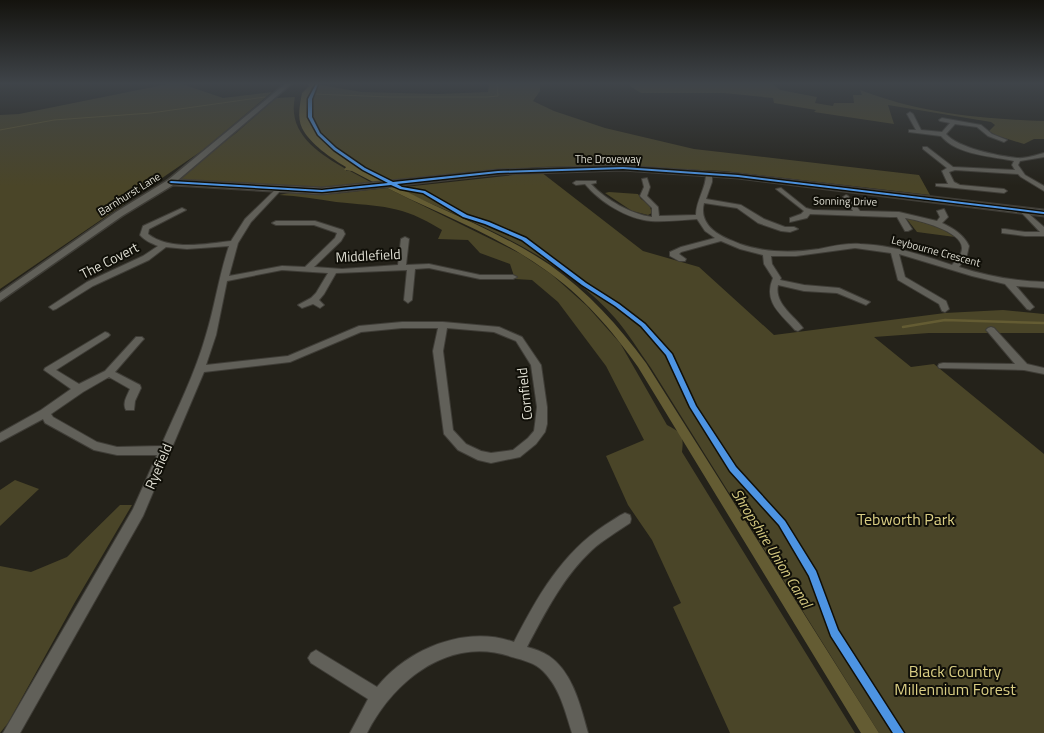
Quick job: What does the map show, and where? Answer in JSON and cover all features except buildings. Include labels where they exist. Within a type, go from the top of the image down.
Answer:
[{"type":"street","name":"Barnhurst Lane","points":[[0,298],[119,214],[171,182],[247,118]]},
{"type":"street","points":[[912,118],[919,132]]},
{"type":"street","points":[[942,120],[979,126],[998,139]]},
{"type":"street","points":[[943,134],[954,122]]},
{"type":"street","points":[[911,131],[943,134],[958,146],[1018,160],[1044,155]]},
{"type":"street","points":[[916,147],[934,149]]},
{"type":"street","points":[[924,148],[951,168]]},
{"type":"street","points":[[1018,160],[1015,165],[1018,172]]},
{"type":"street","name":"The Droveway","points":[[171,182],[278,190],[322,191],[376,187],[498,172],[622,168],[709,174],[1044,213]]},
{"type":"street","points":[[954,186],[945,171],[951,168],[1018,172],[1044,189]]},
{"type":"street","points":[[576,183],[590,182],[594,192],[626,212],[638,216],[656,219],[699,217],[699,209],[708,186],[709,174]]},
{"type":"street","points":[[645,179],[647,187],[643,196],[654,208],[656,219]]},
{"type":"street","points":[[938,185],[1003,194]]},
{"type":"street","points":[[792,191],[777,188],[789,199],[808,211]]},
{"type":"street","name":"Ryefield","points":[[11,733],[138,512],[200,369],[211,335],[234,243],[248,221],[278,190]]},
{"type":"street","points":[[846,197],[858,213]]},
{"type":"street","points":[[702,201],[744,208],[746,214],[761,221],[784,229],[794,229]]},
{"type":"street","points":[[190,211],[182,207],[152,224],[144,232],[147,239],[164,245],[190,246],[234,243]]},
{"type":"street","points":[[1022,210],[1044,233]]},
{"type":"street","name":"Sonning Drive","points":[[793,220],[804,216],[808,211],[840,214],[899,214],[938,224],[957,234],[965,245],[966,251],[955,268]]},
{"type":"street","points":[[938,224],[944,217],[941,211]]},
{"type":"street","points":[[899,214],[908,229]]},
{"type":"street","name":"Leybourne Crescent","points":[[699,217],[707,228],[720,239],[768,254],[804,254],[854,246],[894,250],[1008,282],[1044,285]]},
{"type":"street","points":[[276,223],[288,226],[315,224],[332,228],[341,234],[307,269]]},
{"type":"street","points":[[1010,231],[1044,233]]},
{"type":"street","points":[[405,239],[408,300]]},
{"type":"street","points":[[682,260],[673,254],[682,248],[706,244],[720,239]]},
{"type":"street","name":"The Covert","points":[[53,307],[69,301],[90,284],[146,258],[164,245]]},
{"type":"street","points":[[894,250],[901,278],[943,302],[945,308]]},
{"type":"street","points":[[768,254],[768,264],[776,274],[777,282],[773,288],[775,302],[798,328]]},
{"type":"street","name":"Middlefield","points":[[225,279],[279,268],[333,271],[407,266],[440,267],[480,277],[513,277]]},
{"type":"street","points":[[302,305],[317,303],[333,271]]},
{"type":"street","points":[[777,282],[804,288],[848,290],[866,302]]},
{"type":"street","points":[[1008,282],[1030,307]]},
{"type":"street","points":[[788,317],[798,316]]},
{"type":"street","name":"Cornfield","points":[[200,369],[290,359],[359,329],[402,325],[443,325],[496,329],[519,339],[536,365],[542,407],[541,424],[539,432],[532,441],[516,454],[491,458],[478,455],[462,447],[448,431],[438,351],[443,325]]},
{"type":"street","points":[[991,330],[1024,367]]},
{"type":"street","points":[[79,389],[49,370],[106,334]]},
{"type":"street","points":[[0,438],[45,413],[79,389],[108,373],[139,339]]},
{"type":"street","points":[[943,366],[1024,367],[1044,371]]},
{"type":"street","points":[[108,373],[136,388],[130,401],[130,407]]},
{"type":"street","points":[[45,413],[49,420],[94,446],[117,451],[165,450]]},
{"type":"street","points":[[518,650],[534,618],[557,581],[582,550],[625,519]]},
{"type":"street","points":[[358,733],[379,697],[398,676],[415,663],[440,651],[463,644],[488,642],[505,645],[547,664],[562,684],[572,704],[580,733]]},
{"type":"street","points":[[316,658],[379,697]]},
{"type":"green space","points":[[0,118],[241,118],[203,150],[0,289]]},
{"type":"green space","points":[[253,118],[295,118],[300,131],[315,149],[346,169],[346,171],[350,171],[376,185],[329,189],[249,186],[183,180],[179,176]]},
{"type":"green space","points":[[310,118],[576,118],[605,128],[694,149],[919,175],[930,195],[724,171],[604,166],[538,167],[390,182],[345,157],[318,134]]},
{"type":"green space","points":[[855,118],[892,118],[894,124]]},
{"type":"green space","points":[[968,118],[1044,121],[1044,139],[1034,139],[1024,144],[995,135],[989,131],[995,125],[991,122]]},
{"type":"green space","name":"Tebworth Park","points":[[541,172],[643,251],[699,267],[774,335],[945,313],[1003,310],[1044,314],[1044,333],[929,333],[874,337],[911,367],[934,364],[1044,454],[1044,733],[879,733],[651,368],[615,318],[592,295],[541,257],[483,227],[395,188]]},
{"type":"green space","points":[[387,188],[521,254],[551,274],[587,306],[620,343],[667,425],[681,435],[683,442],[682,452],[855,733],[730,733],[673,607],[681,603],[652,540],[628,505],[606,456],[644,440],[606,366],[558,302],[532,280],[515,279],[510,264],[480,253],[468,240],[438,239],[442,230],[414,215],[379,206],[279,195],[294,192],[332,194]]},
{"type":"green space","points":[[605,193],[638,194],[641,199],[649,204],[652,213],[648,215],[632,211]]},
{"type":"green space","points":[[906,218],[939,227],[955,237],[917,232]]},
{"type":"green space","points":[[15,480],[39,489],[0,526],[0,490]]},
{"type":"green space","points":[[120,505],[132,505],[75,602],[8,723],[0,733],[0,566],[31,572],[67,557]]},
{"type":"shaded area","points":[[310,118],[312,125],[328,145],[362,168],[384,179],[380,183],[375,183],[352,171],[344,170],[346,167],[310,140],[300,124],[300,119]]},
{"type":"waterway","points":[[0,130],[54,120],[79,118]]},
{"type":"waterway","name":"Shropshire Union Canal","points":[[377,181],[506,242],[527,254],[561,277],[611,324],[642,365],[871,733]]},
{"type":"waterway","points":[[903,327],[945,320],[1044,323]]},
{"type":"cycle path","points":[[311,118],[319,134],[335,149],[364,169],[401,188],[424,192],[465,216],[524,239],[643,325],[669,354],[693,407],[733,469],[782,523],[813,574],[834,633],[899,733]]},
{"type":"cycle path","points":[[171,182],[322,191],[498,172],[623,168],[738,176],[1044,213]]},
{"type":"park label","name":"Black Country Millennium Forest","points":[[955,680]]}]
